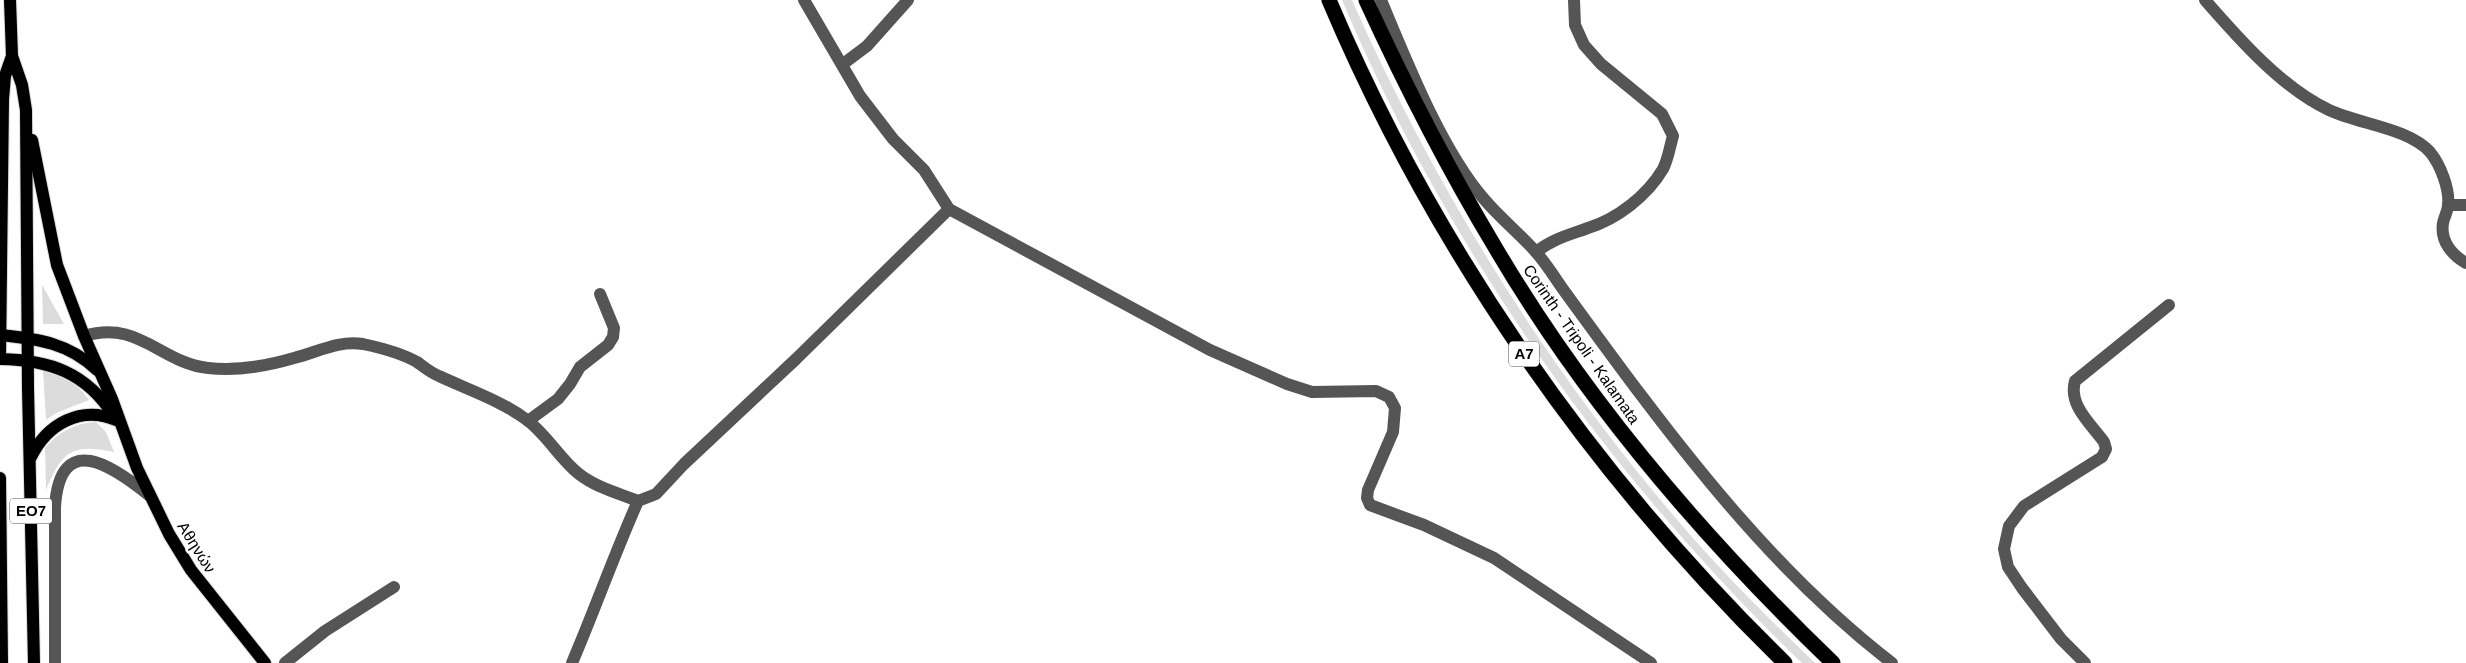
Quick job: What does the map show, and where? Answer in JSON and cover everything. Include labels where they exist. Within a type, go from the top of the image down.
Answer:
[{"type":"highway","name":"Α7","points":[[1329,0],[1373,96],[1415,177],[1467,267],[1550,391],[1647,517],[1698,575],[1784,663]]},
{"type":"highway","name":"Corinth - Tripoli - Kalamata","points":[[1366,0],[1404,81],[1449,168],[1496,249],[1580,374],[1679,503],[1767,598],[1833,663]]},
{"type":"main road","name":"ΕΟ7","points":[[10,0],[12,56],[22,85],[26,110],[28,360],[34,663]]},
{"type":"main road","name":"ΕΟ7","points":[[0,359],[3,99],[5,76],[12,56]]},
{"type":"main road","points":[[26,110],[52,246],[65,288],[125,435]]},
{"type":"main road","points":[[0,335],[51,342],[70,350],[90,363],[101,375]]},
{"type":"main road","points":[[0,359],[28,360],[53,366],[79,380],[104,401],[125,435]]},
{"type":"main road","points":[[30,459],[40,440],[59,424],[93,414],[116,420]]},
{"type":"main road","name":"Αθηνών","points":[[125,435],[150,496],[175,545],[191,570],[265,663]]},
{"type":"main road","name":"ΕΟ7","points":[[0,478],[2,663]]},
{"type":"street","points":[[804,0],[860,96],[893,139],[924,170],[949,208],[1210,350],[1287,384],[1312,392],[1376,391],[1389,397],[1395,408],[1393,432],[1368,490],[1367,498],[1370,505],[1424,525],[1494,558],[1651,663]]},
{"type":"street","points":[[843,64],[867,46],[908,0]]},
{"type":"street","points":[[1381,0],[1423,96],[1464,171],[1484,199],[1536,252],[1651,410],[1736,512],[1784,566],[1831,612],[1892,663]]},
{"type":"street","points":[[1536,252],[1547,242],[1590,228],[1614,216],[1640,198],[1664,168],[1673,136],[1662,114],[1601,64],[1584,46],[1575,25],[1574,0]]},
{"type":"street","points":[[2205,0],[2267,65],[2308,97],[2328,110],[2408,138],[2430,152],[2445,183],[2448,205],[2442,224],[2444,237],[2449,249],[2466,263]]},
{"type":"street","points":[[2448,205],[2466,205]]},
{"type":"street","points":[[84,336],[101,330],[113,331],[150,343],[193,365],[222,369],[293,359],[331,345],[348,342],[402,354],[439,376],[493,399],[528,420],[578,474],[593,484],[638,501],[656,494],[684,464],[774,380],[949,208]]},
{"type":"street","points":[[528,420],[558,399],[580,367],[608,345],[614,328],[600,294]]},
{"type":"street","points":[[2085,663],[2061,639],[2022,588],[2008,567],[2004,549],[2010,526],[2024,506],[2102,457],[2106,449],[2104,442],[2075,404],[2072,391],[2075,381],[2169,305]]},
{"type":"street","points":[[56,663],[55,507],[57,487],[63,472],[71,464],[78,461],[98,462],[118,471],[150,496]]},
{"type":"street","points":[[572,663],[597,605],[615,552],[638,501]]},
{"type":"street","points":[[285,663],[325,631],[394,588]]},
{"type":"shaded area","points":[[1342,0],[1352,0],[1416,134],[1452,199],[1530,325],[1572,386],[1616,445],[1699,545],[1815,663],[1802,663],[1731,591],[1663,516],[1599,437],[1539,355],[1483,270],[1431,182],[1384,92]]},
{"type":"shaded area","points":[[42,285],[64,324],[43,324]]},
{"type":"shaded area","points":[[43,370],[69,380],[89,400],[56,413],[46,420]]},
{"type":"shaded area","points":[[96,422],[106,432],[114,452],[88,449],[70,453],[57,466],[46,490],[45,448],[68,429],[81,424]]}]
